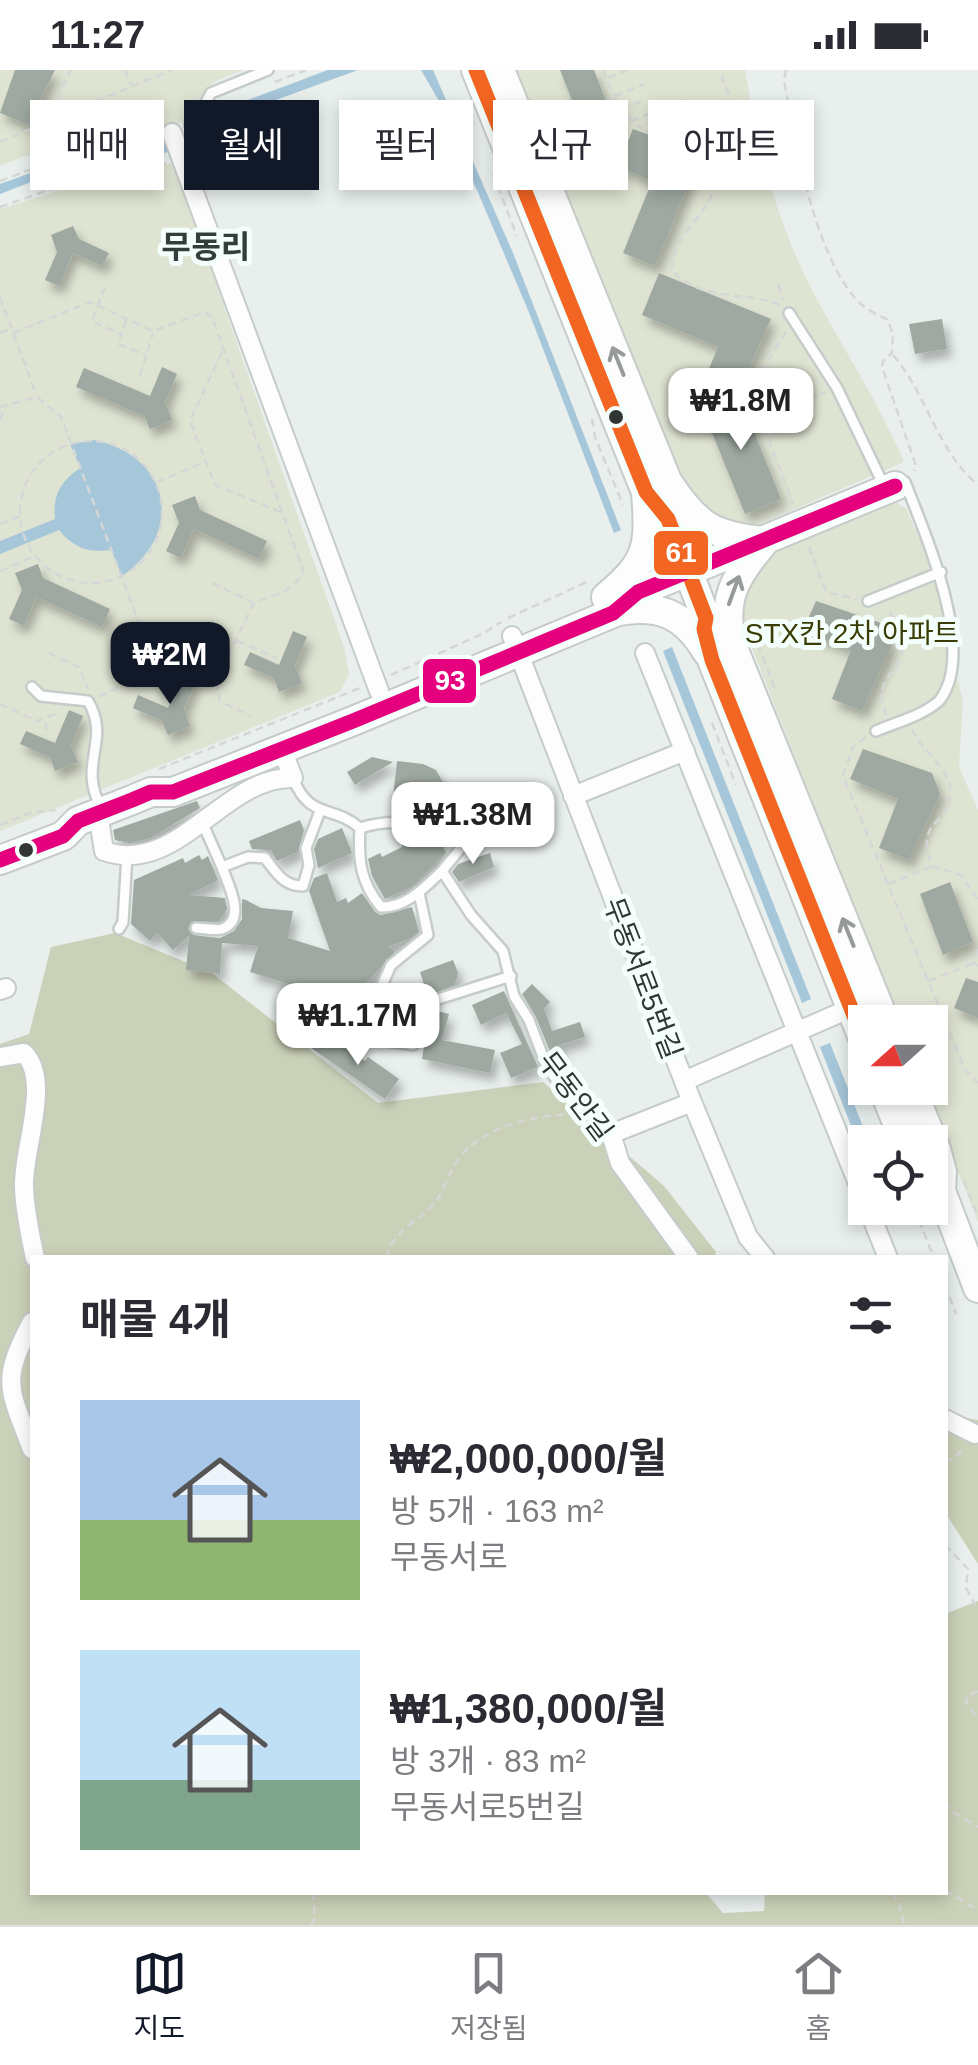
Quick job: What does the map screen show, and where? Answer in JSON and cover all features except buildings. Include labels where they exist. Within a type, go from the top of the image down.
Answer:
[{"type":"main road","points":[[476,70],[646,495],[668,518],[706,618],[732,645],[878,1005]]},
{"type":"main road","points":[[148,784],[173,792],[282,749],[516,643],[608,595],[640,563],[647,542],[646,495],[500,70]]},
{"type":"main road","points":[[608,595],[638,592],[895,486]]},
{"type":"main road","points":[[646,495],[708,528],[765,541]]},
{"type":"main road","points":[[765,541],[745,564],[726,618],[850,1005]]},
{"type":"main road","points":[[608,595],[671,615],[732,645]]},
{"type":"main road","points":[[0,840],[86,813],[376,685],[516,643]]},
{"type":"main road","points":[[0,860],[63,836],[86,813]]},
{"type":"main road","points":[[948,1216],[978,1288]]},
{"type":"street","points":[[172,133],[376,685]]},
{"type":"street","name":"무동서로5번길","points":[[516,643],[692,1102],[748,1238],[763,1255]]},
{"type":"street","points":[[645,653],[848,1159]]},
{"type":"street","points":[[86,813],[104,851],[118,856],[165,846],[253,788],[274,778],[293,778],[282,749]]},
{"type":"street","points":[[573,796],[685,751]]},
{"type":"street","points":[[684,1081],[848,1009]]},
{"type":"street","points":[[0,1057],[24,1052],[38,1082],[24,1189],[35,1255]]},
{"type":"street","points":[[611,1134],[692,1102]]},
{"type":"street","name":"무동안길","points":[[611,1134],[620,1163],[687,1255]]},
{"type":"street","points":[[875,1225],[887,1255]]},
{"type":"street","points":[[30,1325],[13,1352],[7,1372],[8,1386],[30,1444]]},
{"type":"street","points":[[948,1420],[975,1434]]},
{"type":"lane","points":[[207,100],[211,93],[268,70]]},
{"type":"lane","points":[[789,313],[895,486],[940,572],[957,614],[956,664],[952,681],[938,702],[876,731]]},
{"type":"lane","points":[[868,601],[940,572]]},
{"type":"lane","points":[[32,687],[41,696],[88,701],[96,716],[98,728],[86,813]]},
{"type":"lane","points":[[293,778],[298,793],[320,811],[349,818],[360,828]]},
{"type":"lane","points":[[222,867],[248,857],[265,858],[282,880],[292,886],[303,886],[309,865],[306,848],[320,811]]},
{"type":"lane","points":[[383,821],[401,822],[438,827],[462,837],[460,850],[418,893],[390,908],[380,908],[366,890],[358,858],[360,828],[383,821]]},
{"type":"lane","points":[[196,928],[221,929],[230,923],[234,912],[233,892],[202,822]]},
{"type":"lane","points":[[119,929],[123,922],[127,854]]},
{"type":"lane","name":"무동안길","points":[[442,872],[471,916],[503,951],[514,996],[529,1020],[547,1067],[611,1134]]},
{"type":"lane","points":[[414,1044],[387,1042],[375,1036],[366,1022],[391,965],[428,935],[418,893]]},
{"type":"lane","points":[[435,1000],[512,976]]},
{"type":"path","points":[[56,100],[71,70]]},
{"type":"path","points":[[125,70],[132,87]]},
{"type":"path","points":[[100,100],[171,70]]},
{"type":"path","points":[[603,70],[616,100]]},
{"type":"path","points":[[606,79],[627,70]]},
{"type":"path","points":[[724,70],[722,80],[730,94],[729,100]]},
{"type":"path","points":[[786,70],[788,100],[818,224],[852,295],[888,320],[893,334],[892,354],[910,374],[957,468],[978,485]]},
{"type":"path","points":[[614,97],[644,84]]},
{"type":"path","points":[[628,107],[644,100]]},
{"type":"path","points":[[630,122],[648,115]]},
{"type":"path","points":[[628,119],[648,133]]},
{"type":"path","points":[[0,142],[30,129]]},
{"type":"path","points":[[0,181],[40,166],[120,154],[172,133]]},
{"type":"path","points":[[0,207],[95,179],[130,178],[181,157]]},
{"type":"path","points":[[492,172],[518,238]]},
{"type":"path","points":[[715,190],[711,201],[679,239],[672,270],[691,284],[746,300],[778,303],[789,313]]},
{"type":"path","points":[[778,284],[789,313],[780,345],[760,373],[756,405],[793,506]]},
{"type":"path","points":[[105,287],[92,321],[121,334]]},
{"type":"path","points":[[0,297],[37,397],[60,417],[142,628],[143,658],[128,684],[92,699],[78,667],[49,653]]},
{"type":"path","points":[[0,333],[90,302],[153,331],[205,312],[212,318],[303,570],[295,586],[254,603],[216,680],[220,702],[251,716]]},
{"type":"path","points":[[127,319],[118,344],[146,355]]},
{"type":"path","points":[[140,376],[153,331]]},
{"type":"path","points":[[223,348],[190,421],[215,486],[283,513]]},
{"type":"path","points":[[892,354],[882,367],[916,466],[913,478],[895,486]]},
{"type":"path","points":[[760,420],[836,388]]},
{"type":"path","points":[[0,406],[37,397]]},
{"type":"path","points":[[0,420],[6,404]]},
{"type":"path","points":[[590,411],[596,437],[646,495]]},
{"type":"path","points":[[94,440],[117,445],[137,457],[155,482],[161,498],[162,521],[155,544],[141,563],[122,576],[99,583],[75,581],[54,572],[36,556],[25,538],[20,516],[23,493],[32,471],[49,454],[70,444],[94,440]]},
{"type":"path","points":[[155,482],[206,462]]},
{"type":"path","points":[[0,524],[20,516]]},
{"type":"path","points":[[809,547],[826,592],[868,601],[891,612],[901,628],[902,655],[880,694],[890,726]]},
{"type":"path","points":[[0,571],[36,556]]},
{"type":"path","points":[[212,583],[254,603]]},
{"type":"path","points":[[148,784],[376,685],[484,633],[520,610],[608,595]]},
{"type":"path","points":[[236,640],[278,658]]},
{"type":"path","points":[[732,645],[781,705]]},
{"type":"path","points":[[143,658],[151,657],[216,680]]},
{"type":"path","points":[[0,704],[37,721],[88,701]]},
{"type":"path","points":[[46,718],[46,731]]},
{"type":"path","points":[[908,718],[916,741],[946,776],[950,789],[944,814],[929,827],[926,838],[932,866]]},
{"type":"path","points":[[876,731],[853,747],[843,776],[965,1070],[978,1084]]},
{"type":"path","points":[[0,825],[30,813],[86,813]]},
{"type":"path","points":[[886,885],[932,866],[961,875],[978,900]]},
{"type":"path","points":[[928,982],[976,965],[978,949]]},
{"type":"path","points":[[388,1255],[389,1246],[410,1221],[436,1202],[455,1163],[470,1145],[498,1129],[534,1116],[591,1112]]},
{"type":"path","points":[[921,1225],[933,1255]]},
{"type":"path","points":[[948,1294],[956,1314]]},
{"type":"path","points":[[948,1459],[954,1458],[975,1434]]},
{"type":"path","points":[[948,1548],[968,1570],[966,1588],[978,1610]]},
{"type":"path","points":[[978,1691],[966,1697],[978,1718]]},
{"type":"path","points":[[948,1806],[978,1827]]},
{"type":"path","points":[[948,1892],[978,1910]]},
{"type":"path","points":[[311,1925],[315,1918],[314,1895]]},
{"type":"path","points":[[894,1895],[904,1925]]},
{"type":"green space","points":[[0,70],[243,70],[210,86],[199,100],[184,100],[184,121],[164,129],[164,100],[30,100],[30,155],[0,166]]},
{"type":"green space","points":[[516,70],[745,70],[751,100],[648,100],[648,190],[773,190],[808,282],[904,462],[746,530],[692,504],[558,190],[628,190],[628,100],[529,100]]},
{"type":"green space","points":[[173,162],[344,647],[349,674],[340,692],[0,831],[0,209],[60,190],[164,190],[164,165]]},
{"type":"green space","name":"STX칸 2차 아파트","points":[[896,502],[906,509],[948,604],[951,656],[963,700],[959,767],[978,810],[978,1222],[948,1146],[948,1125],[940,1125],[932,1105],[948,1105],[948,1005],[892,1005],[739,615],[740,589],[768,554]]},
{"type":"green space","points":[[115,933],[212,973],[378,1103],[543,1082],[664,1186],[716,1252],[30,1255],[30,1895],[708,1895],[723,1913],[764,1911],[765,1895],[948,1895],[948,1613],[978,1601],[978,1925],[0,1925],[0,1044],[29,1034],[51,947]]},
{"type":"green space","points":[[948,1418],[978,1420],[978,1564],[948,1517]]},
{"type":"water","points":[[328,70],[358,70],[276,100],[248,100]]},
{"type":"water","points":[[421,70],[433,70],[446,100],[438,100]]},
{"type":"water","points":[[473,162],[513,253],[621,530],[614,533],[528,310],[473,181]]},
{"type":"water","points":[[30,173],[30,182],[0,194],[0,184]]},
{"type":"water","points":[[94,440],[120,449],[153,478],[160,497],[161,517],[155,538],[142,558],[122,576],[111,550],[82,548],[59,530],[0,554],[0,541],[55,519],[59,490],[80,468],[70,444]]},
{"type":"water","points":[[672,647],[811,999],[802,1003],[663,651]]},
{"type":"water","points":[[830,1043],[848,1089],[848,1105],[854,1105],[862,1125],[851,1125],[820,1047]]},
{"type":"transit line","name":"61","points":[[476,70],[646,492],[668,519],[706,618],[704,629],[712,660],[850,1005]]},
{"type":"transit line","name":"93","points":[[0,860],[63,836],[78,821],[151,792],[173,792],[613,613],[638,592],[895,486]]},
{"type":"district","name":"무동리","points":[[206,247]]}]
